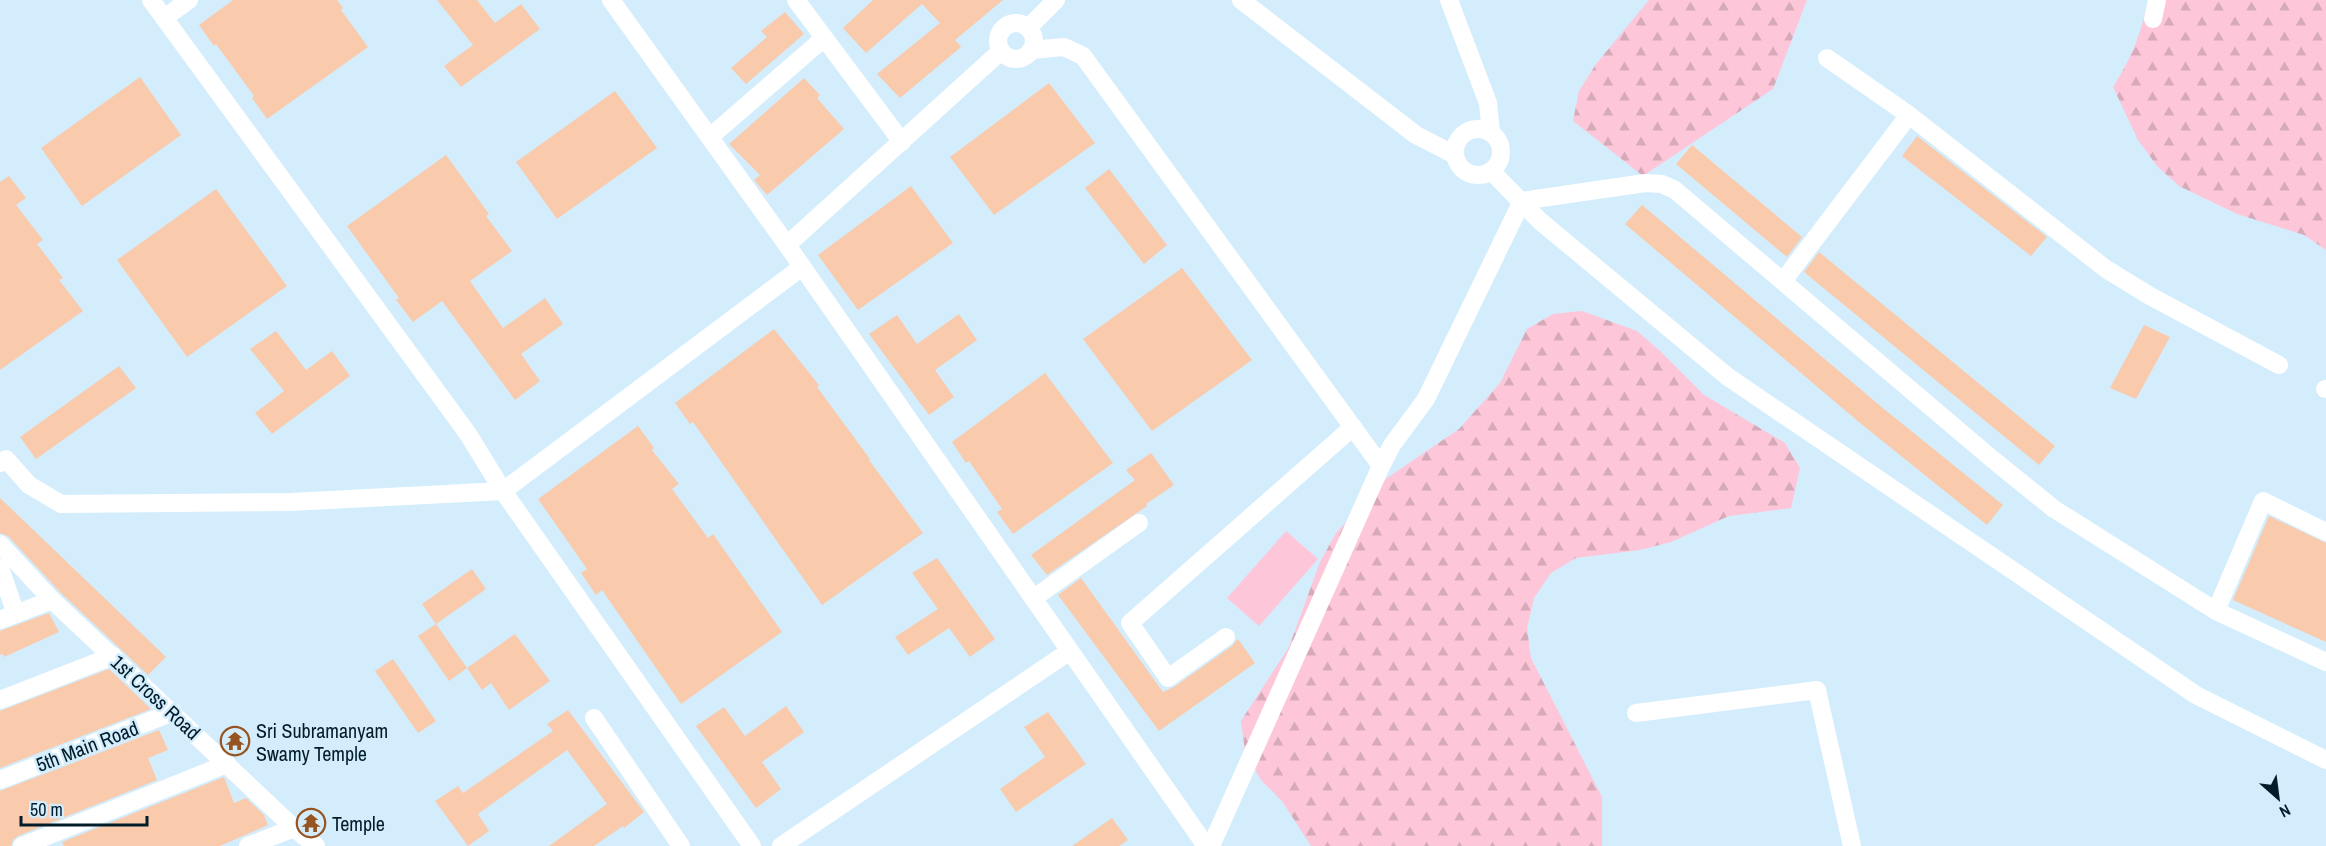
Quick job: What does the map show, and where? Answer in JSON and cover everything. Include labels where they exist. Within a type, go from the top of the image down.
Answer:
[{"type":"street","points":[[151,0],[468,434],[503,491],[752,846]]},
{"type":"street","points":[[164,18],[189,0]]},
{"type":"street","points":[[611,0],[788,245],[1206,846]]},
{"type":"street","points":[[796,0],[902,142]]},
{"type":"street","points":[[1028,28],[1056,0]]},
{"type":"street","points":[[1241,0],[1416,135],[1455,155],[1462,168],[1469,172],[1484,174],[1496,166],[1501,152],[1500,144],[1491,133],[1488,103],[1449,0]]},
{"type":"street","points":[[2153,19],[2157,0]]},
{"type":"street","points":[[1018,23],[1028,28],[1034,38],[1031,50],[1017,59],[1011,58],[1001,51],[999,34],[1006,26],[1018,23]]},
{"type":"street","points":[[710,137],[823,39]]},
{"type":"street","points":[[1031,50],[1064,47],[1083,56],[1381,466]]},
{"type":"street","points":[[788,245],[1001,51]]},
{"type":"street","points":[[1827,57],[1908,115],[2106,269],[2150,296],[2279,365]]},
{"type":"street","points":[[1783,281],[1908,115]]},
{"type":"street","points":[[1455,155],[1458,141],[1469,131],[1476,129],[1491,133]]},
{"type":"street","points":[[1491,171],[1540,221],[1728,377],[2196,695],[2326,760]]},
{"type":"street","points":[[1522,201],[1645,183],[1662,184],[1675,190],[2054,509],[2217,611],[2326,662]]},
{"type":"street","points":[[1211,846],[1381,466],[1392,445],[1426,399],[1522,201]]},
{"type":"street","points":[[2,457],[28,486],[61,504],[291,502],[503,491],[802,267]]},
{"type":"street","points":[[1226,637],[1168,678],[1130,623],[1353,427]]},
{"type":"street","points":[[2217,611],[2263,501],[2326,532]]},
{"type":"street","points":[[1034,598],[1139,523]]},
{"type":"street","name":"1st Cross Road","points":[[0,544],[52,600],[294,828],[316,846]]},
{"type":"street","points":[[0,568],[8,617],[52,600]]},
{"type":"street","points":[[781,846],[1070,651]]},
{"type":"street","points":[[0,700],[113,656]]},
{"type":"street","points":[[1636,713],[1817,690],[1852,846]]},
{"type":"street","name":"5th Main Road","points":[[0,780],[173,712]]},
{"type":"street","points":[[594,718],[681,846]]},
{"type":"street","points":[[22,846],[228,764]]},
{"type":"street","points":[[248,846],[294,828]]},
{"type":"street","points":[[290,846],[294,828]]},
{"type":"green space","points":[[1649,0],[1807,0],[1773,89],[1643,176],[1573,121],[1579,91],[1596,64]]},
{"type":"green space","points":[[2148,0],[2326,0],[2326,250],[2304,235],[2237,214],[2179,186],[2157,166],[2138,140],[2113,87],[2135,45]]},
{"type":"green space","points":[[1582,311],[1637,331],[1704,395],[1785,443],[1800,468],[1791,508],[1729,516],[1671,542],[1640,550],[1576,558],[1551,573],[1534,598],[1527,628],[1531,658],[1602,797],[1602,846],[1311,846],[1282,801],[1261,780],[1245,752],[1241,721],[1289,647],[1320,562],[1336,533],[1387,478],[1459,429],[1500,383],[1527,329],[1553,314]]},
{"type":"green space","points":[[1286,531],[1318,559],[1259,626],[1227,598]]},
{"type":"building","points":[[233,0],[337,0],[343,8],[341,10],[368,47],[267,119],[252,98],[254,96],[216,44],[214,46],[199,25]]},
{"type":"building","points":[[437,0],[477,0],[495,23],[521,4],[540,29],[461,87],[444,66],[473,45]]},
{"type":"building","points":[[873,0],[1003,0],[955,40],[961,47],[900,98],[877,74],[940,23],[922,4],[866,53],[843,28]]},
{"type":"building","points":[[785,12],[804,34],[746,84],[731,68],[767,37],[761,31]]},
{"type":"building","points":[[140,77],[181,135],[82,206],[41,148]]},
{"type":"building","points":[[804,78],[820,95],[817,98],[844,129],[767,195],[754,180],[760,175],[729,144]]},
{"type":"building","points":[[1049,83],[1095,143],[994,215],[950,157]]},
{"type":"building","points":[[615,91],[657,148],[557,219],[516,162]]},
{"type":"building","points":[[1917,136],[2047,237],[2031,256],[1902,156]]},
{"type":"building","points":[[1692,145],[1802,237],[1787,257],[1676,164]]},
{"type":"building","points":[[446,155],[489,214],[486,216],[512,251],[470,281],[503,328],[545,298],[563,324],[521,354],[540,381],[515,400],[442,301],[413,322],[396,300],[399,298],[347,226]]},
{"type":"building","points":[[1109,169],[1167,245],[1144,264],[1085,188]]},
{"type":"building","points":[[9,176],[26,198],[16,205],[43,240],[37,244],[63,278],[59,280],[83,311],[0,370],[0,182]]},
{"type":"building","points":[[911,186],[953,243],[858,310],[818,255]]},
{"type":"building","points":[[216,189],[287,286],[187,357],[117,260]]},
{"type":"building","points":[[1642,205],[1884,409],[2003,505],[1987,525],[1860,423],[1625,224]]},
{"type":"building","points":[[1819,252],[2055,446],[2039,465],[1804,272]]},
{"type":"building","points":[[1182,268],[1252,360],[1152,431],[1083,339]]},
{"type":"building","points":[[959,314],[977,340],[935,370],[954,397],[929,415],[869,334],[897,315],[917,344]]},
{"type":"building","points":[[2144,325],[2170,337],[2136,399],[2110,388]]},
{"type":"building","points":[[774,329],[819,385],[817,387],[923,533],[822,605],[693,422],[690,424],[675,403]]},
{"type":"building","points":[[276,331],[306,370],[332,351],[350,376],[272,434],[255,413],[284,391],[250,349]]},
{"type":"building","points":[[119,366],[136,388],[36,459],[20,437]]},
{"type":"building","points":[[1045,373],[1113,463],[1013,534],[997,512],[1002,509],[969,461],[966,463],[952,442]]},
{"type":"building","points":[[638,426],[654,448],[652,450],[679,484],[672,489],[708,538],[713,534],[782,632],[681,704],[602,590],[596,595],[581,573],[587,569],[538,499]]},
{"type":"building","points":[[1151,453],[1174,485],[1047,575],[1031,555],[1135,480],[1126,470]]},
{"type":"building","points":[[0,498],[166,657],[148,675],[60,592],[8,536],[0,533]]},
{"type":"building","points":[[2269,516],[2326,543],[2326,642],[2233,600]]},
{"type":"building","points":[[937,558],[995,639],[970,657],[949,628],[908,655],[895,637],[938,609],[912,573]]},
{"type":"building","points":[[472,569],[486,589],[436,624],[422,604]]},
{"type":"building","points":[[1081,578],[1163,692],[1174,687],[1232,646],[1238,639],[1255,663],[1159,731],[1058,595]]},
{"type":"building","points":[[49,613],[59,632],[4,657],[3,654],[0,655],[0,631]]},
{"type":"building","points":[[436,624],[467,668],[449,681],[418,636]]},
{"type":"building","points":[[515,634],[550,681],[509,710],[491,683],[482,690],[467,668]]},
{"type":"building","points":[[393,659],[436,721],[418,733],[375,671]]},
{"type":"building","points":[[109,669],[151,709],[0,768],[0,711]]},
{"type":"building","points":[[786,706],[804,732],[762,762],[781,789],[756,808],[696,726],[724,707],[745,736]]},
{"type":"building","points":[[568,710],[644,812],[624,828],[623,826],[594,846],[549,846],[607,804],[567,750],[478,814],[489,831],[468,846],[435,801],[458,786],[463,793],[553,731],[547,724]]},
{"type":"building","points":[[1048,712],[1086,764],[1016,812],[1000,789],[1045,757],[1024,727]]},
{"type":"building","points":[[159,730],[168,750],[148,758],[157,780],[18,836],[13,840],[11,846],[0,846],[0,791]]},
{"type":"building","points":[[224,777],[234,803],[246,798],[264,815],[268,825],[220,846],[64,846],[62,842]]},
{"type":"building","points":[[1112,818],[1128,840],[1119,846],[1072,846]]},
{"type":"place","name":"Sri Subramanyam Swamy Temple","points":[[235,741]]},
{"type":"place","name":"Temple","points":[[311,823]]}]
